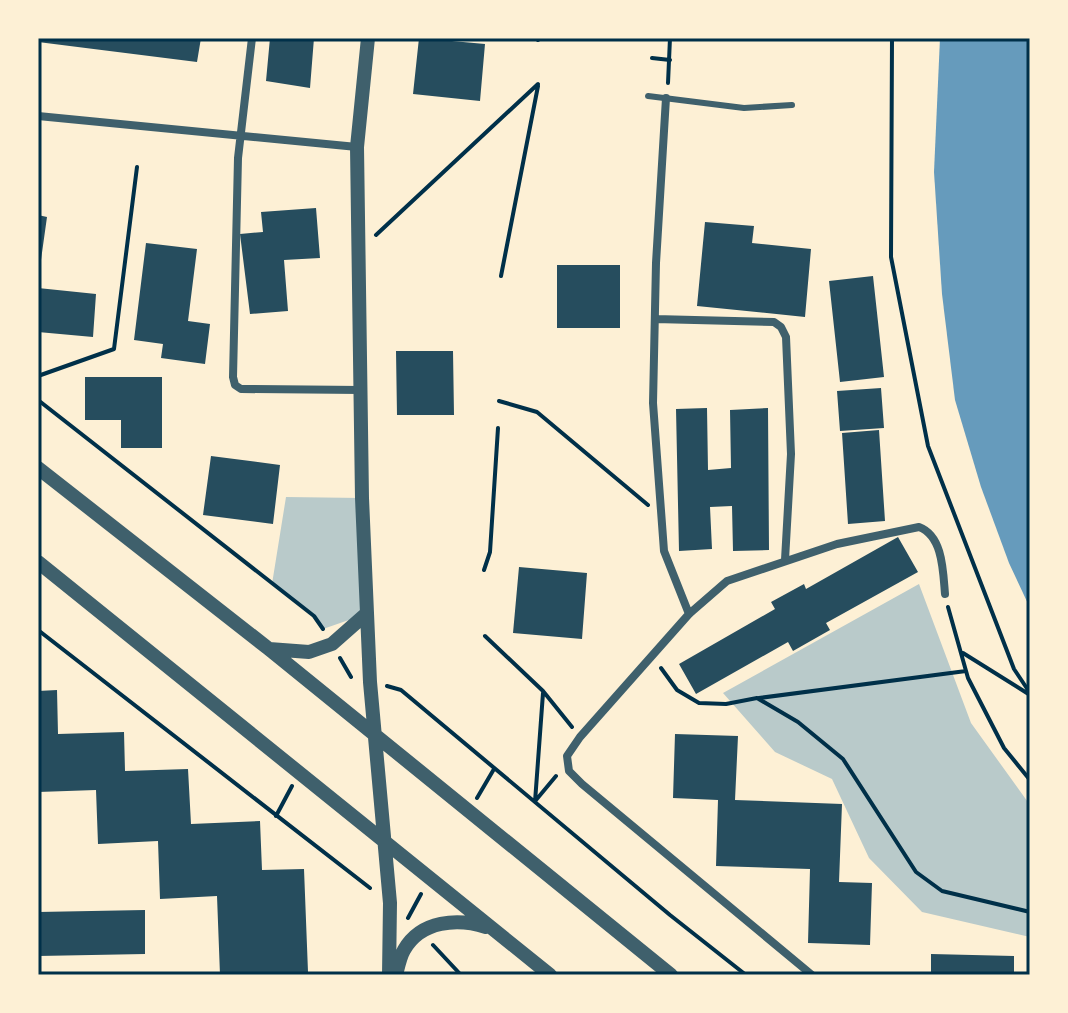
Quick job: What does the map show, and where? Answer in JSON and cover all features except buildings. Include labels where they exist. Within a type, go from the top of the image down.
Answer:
[{"type":"street","points":[[252,38],[241,138],[233,332],[235,385],[241,389],[361,390]]},
{"type":"street","points":[[368,38],[357,147],[366,614],[390,903],[389,975]]},
{"type":"street","points":[[666,98],[653,403],[664,551],[689,614]]},
{"type":"street","points":[[38,116],[357,147]]},
{"type":"street","points":[[655,319],[774,322],[781,327],[786,337],[791,441],[785,560]]},
{"type":"street","points":[[38,468],[269,649],[671,975]]},
{"type":"street","points":[[812,975],[582,784],[569,771],[567,756],[580,737],[689,614],[727,581],[837,544],[919,527],[927,530],[934,539],[943,569],[945,594]]},
{"type":"street","points":[[38,562],[550,975]]},
{"type":"street","points":[[269,649],[309,652],[332,644],[366,614]]},
{"type":"street","points":[[396,975],[405,949],[421,932],[440,923],[466,921],[495,930]]},
{"type":"lane","points":[[648,96],[744,108],[792,105]]},
{"type":"path","points":[[666,98],[670,38]]},
{"type":"path","points":[[892,38],[891,257],[928,446],[1014,669],[1030,694]]},
{"type":"path","points":[[652,58],[670,60]]},
{"type":"path","points":[[360,251],[538,84],[501,276]]},
{"type":"path","points":[[38,376],[114,349],[137,167]]},
{"type":"path","points":[[38,400],[314,616],[332,644]]},
{"type":"path","points":[[499,401],[537,412],[662,517]]},
{"type":"path","points":[[484,570],[490,552],[498,428]]},
{"type":"path","points":[[945,594],[966,671],[1004,748],[1030,780]]},
{"type":"path","points":[[38,630],[390,903]]},
{"type":"path","points":[[485,636],[543,691],[580,737]]},
{"type":"path","points":[[961,652],[1030,694]]},
{"type":"path","points":[[653,656],[677,690],[699,703],[726,704],[966,671]]},
{"type":"path","points":[[401,690],[746,975]]},
{"type":"path","points":[[535,802],[543,691]]},
{"type":"path","points":[[757,698],[798,722],[843,759],[916,872],[942,891],[1030,912]]},
{"type":"path","points":[[535,802],[567,763]]},
{"type":"path","points":[[468,813],[494,769]]},
{"type":"path","points":[[276,816],[300,773]]},
{"type":"path","points":[[408,918],[430,878]]},
{"type":"path","points":[[421,932],[461,975]]},
{"type":"shaded area","points":[[286,497],[362,498],[366,614],[323,629],[314,616],[272,584]]},
{"type":"shaded area","points":[[919,584],[971,723],[1030,805],[1030,937],[922,912],[869,858],[832,779],[775,752],[723,693]]},
{"type":"water","points":[[940,38],[1030,38],[1030,608],[1009,563],[981,487],[955,400],[942,294],[934,172]]}]
